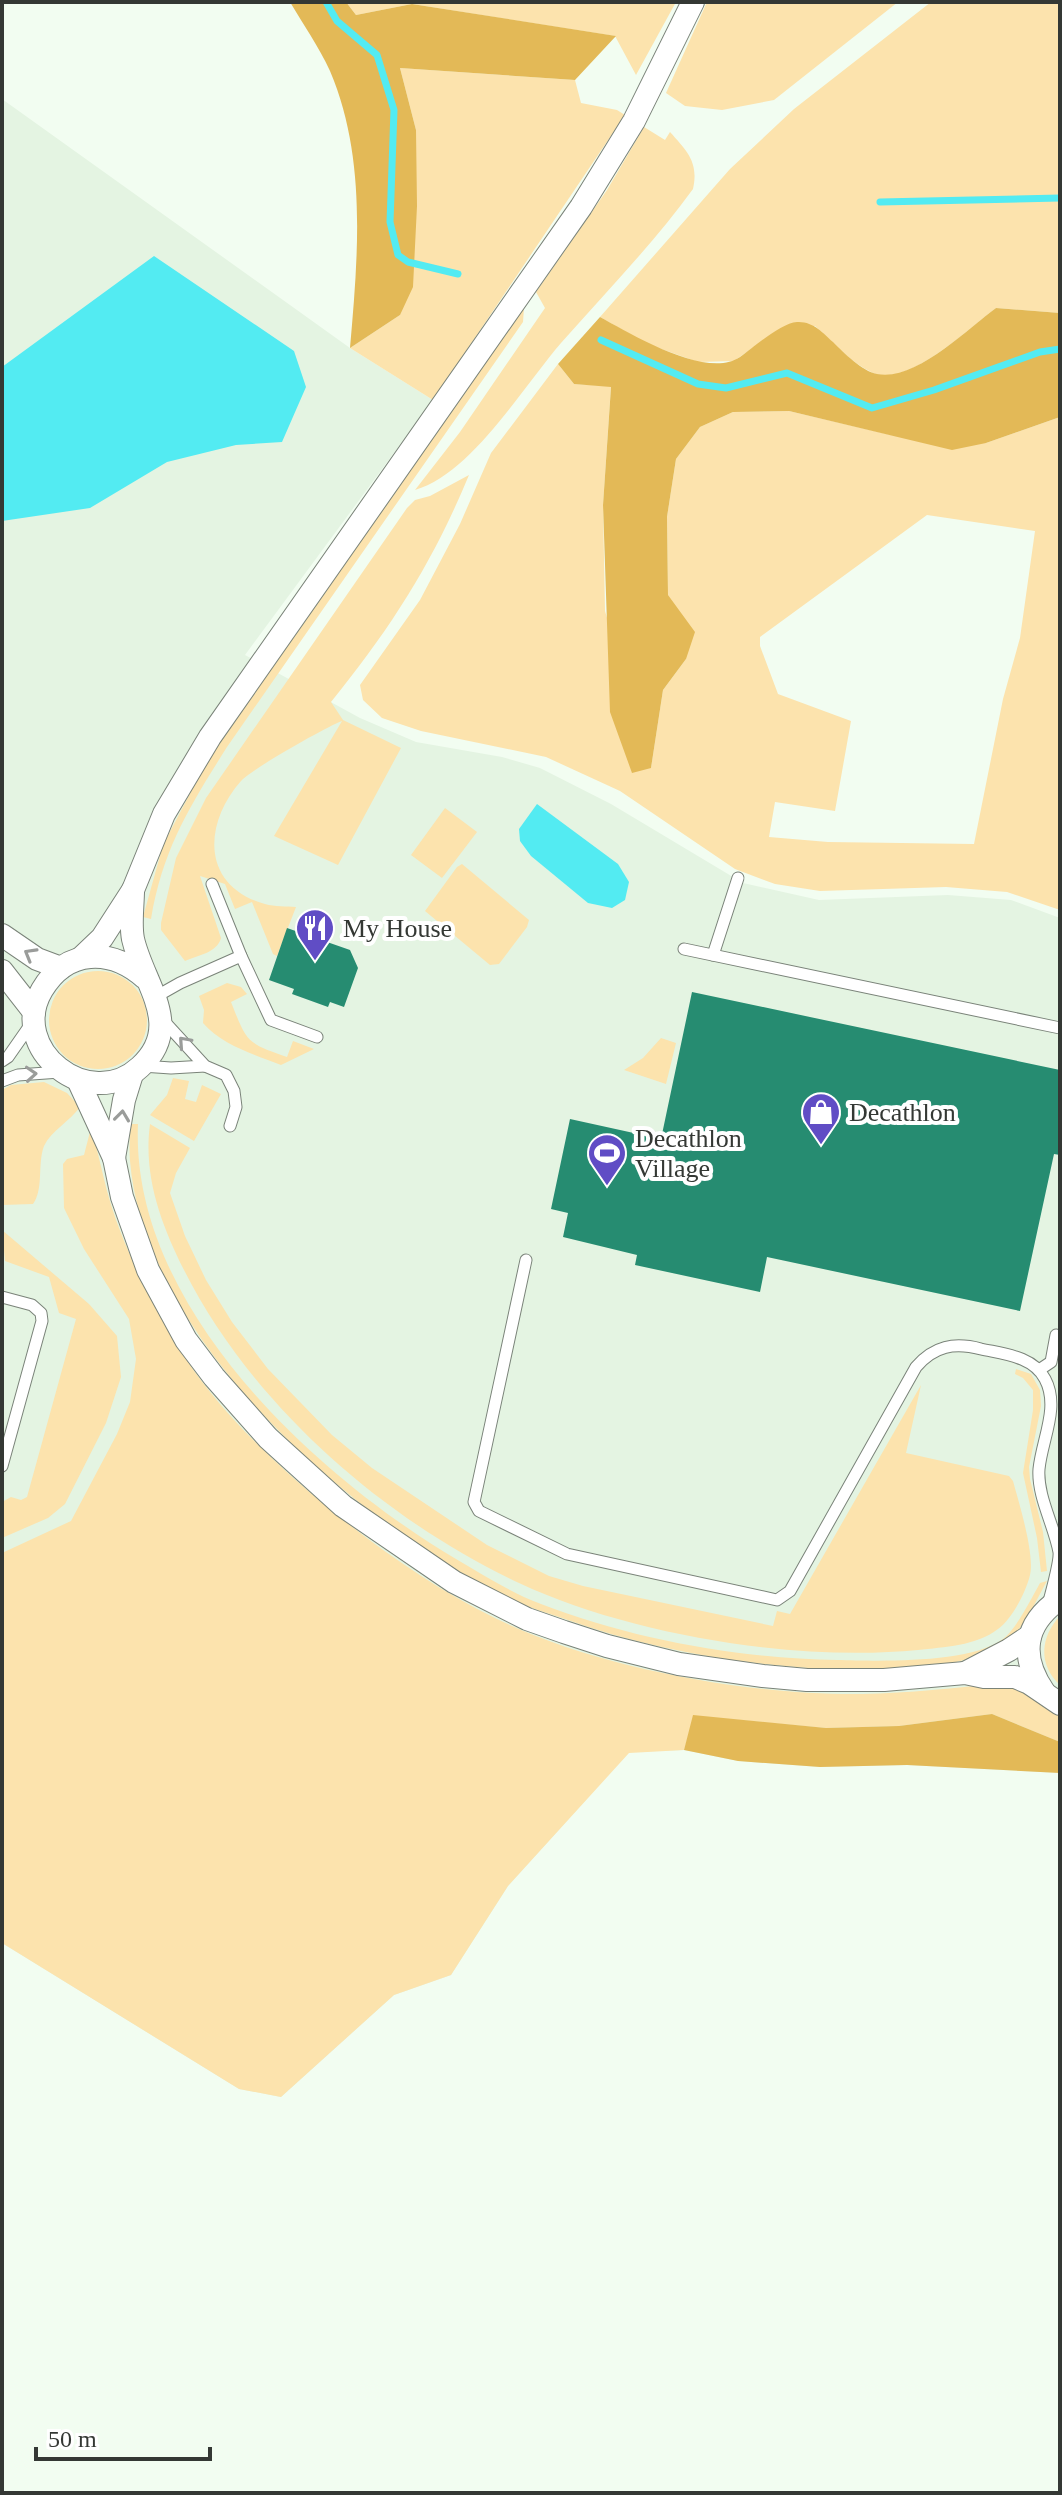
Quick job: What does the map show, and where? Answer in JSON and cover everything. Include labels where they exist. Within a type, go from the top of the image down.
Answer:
[{"type":"street","points":[[137,1070],[111,1082],[94,1083],[69,1076],[46,1058],[37,1040],[34,1016],[43,988],[102,938],[133,890],[164,814],[210,737],[581,207],[654,85],[693,2]]},
{"type":"street","points":[[114,1158],[124,1100],[137,1070],[156,1044],[161,1019],[133,936],[133,890]]},
{"type":"street","points":[[2,935],[37,959],[71,963],[98,956],[116,959],[132,966],[151,987]]},
{"type":"street","points":[[2,971],[34,1016]]},
{"type":"street","points":[[69,1076],[114,1158],[122,1197],[148,1270],[186,1340],[214,1377],[268,1438],[343,1506],[454,1582],[527,1619],[607,1646],[679,1664],[763,1676],[843,1681],[965,1673],[1030,1636]]},
{"type":"street","points":[[1052,1699],[1033,1677],[1028,1653],[1030,1636],[1037,1620],[1054,1603]]},
{"type":"street","points":[[965,1673],[984,1677],[1015,1677],[1052,1699]]},
{"type":"lane","points":[[713,955],[738,878]]},
{"type":"lane","points":[[212,884],[271,1020],[317,1037]]},
{"type":"lane","points":[[684,949],[1060,1028]]},
{"type":"lane","points":[[151,987],[180,983],[241,956]]},
{"type":"lane","points":[[2,1061],[8,1057],[34,1016]]},
{"type":"lane","points":[[161,1019],[205,1066],[226,1075],[234,1091],[236,1107],[230,1126]]},
{"type":"lane","points":[[137,1070],[205,1066]]},
{"type":"lane","points":[[2,1081],[18,1075],[69,1076]]},
{"type":"lane","points":[[526,1260],[475,1506],[479,1511],[567,1554],[777,1600],[790,1591],[906,1384],[927,1354],[939,1348],[968,1346],[1026,1360],[1039,1370],[1051,1396],[1051,1411],[1039,1470],[1060,1556],[1054,1603]]},
{"type":"lane","points":[[2,1297],[32,1305],[41,1313],[42,1321],[2,1466]]},
{"type":"lane","points":[[1039,1370],[1051,1362],[1056,1335],[1060,1336]]},
{"type":"shaded area","points":[[290,2],[346,2],[356,15],[412,4],[616,36],[575,80],[400,68],[416,130],[417,206],[413,287],[400,315],[350,348],[357,208],[350,138],[330,71]]},
{"type":"shaded area","points":[[346,2],[676,2],[636,75],[615,36],[412,4],[356,15]]},
{"type":"shaded area","points":[[707,2],[898,2],[774,100],[722,110],[685,106],[666,93]]},
{"type":"shaded area","points":[[931,2],[1060,2],[1060,313],[996,308],[938,354],[903,372],[887,375],[873,373],[857,364],[815,326],[775,332],[734,361],[698,362],[647,344],[600,317],[730,169],[794,109]]},
{"type":"shaded area","points":[[400,68],[575,80],[581,103],[617,110],[625,115],[433,400],[350,348],[400,315],[416,130]]},
{"type":"shaded area","points":[[2,99],[350,348],[433,400],[245,655],[360,718],[416,742],[502,757],[540,768],[611,804],[743,883],[819,900],[948,895],[1011,900],[1060,918],[1060,1773],[907,1765],[820,1767],[738,1761],[684,1750],[629,1752],[508,1886],[451,1975],[394,1995],[281,2097],[239,2089],[2,1943]]},
{"type":"shaded area","points":[[644,127],[665,140],[670,132],[682,145],[693,164],[693,189],[476,448],[436,481],[415,490],[460,432],[545,308],[536,292],[607,190]]},
{"type":"shaded area","points":[[524,308],[523,322],[227,747],[180,828],[163,870],[151,919],[143,917],[163,845],[206,763]]},
{"type":"shaded area","points":[[996,308],[1060,313],[1060,417],[986,443],[952,450],[789,411],[733,412],[700,427],[676,459],[667,517],[668,595],[695,632],[686,659],[663,690],[651,768],[632,773],[610,712],[603,505],[611,387],[574,384],[558,364],[600,317],[669,352],[709,363],[726,363],[740,357],[776,331],[797,322],[817,328],[865,369],[877,374],[892,374],[908,370],[940,352]]},
{"type":"shaded area","points":[[558,364],[574,384],[611,386],[603,505],[605,611],[651,768],[663,690],[686,659],[668,595],[667,517],[676,459],[700,427],[733,412],[789,411],[891,435],[986,443],[1060,417],[1060,910],[1007,892],[946,887],[820,891],[775,884],[735,869],[620,791],[546,757],[421,731],[382,718],[363,700],[360,685],[420,600],[460,524],[491,453]],"holes":[[[927,515],[1035,531],[1020,638],[1003,699],[974,844],[828,842],[769,837],[775,802],[835,811],[851,721],[778,694],[760,646],[760,637]]]},
{"type":"shaded area","points":[[469,475],[441,537],[392,621],[331,702],[343,720],[401,748],[338,865],[274,836],[342,721],[289,749],[241,781],[228,798],[215,834],[219,869],[229,883],[244,895],[265,904],[296,907],[277,956],[273,954],[252,902],[235,909],[225,884],[200,876],[221,938],[216,947],[185,961],[161,930],[161,923],[176,858],[206,798],[407,508],[415,500],[430,496]]},
{"type":"shaded area","points":[[445,808],[477,832],[442,878],[411,855]]},
{"type":"shaded area","points":[[462,864],[529,920],[499,964],[490,965],[425,911]]},
{"type":"shaded area","points":[[98,971],[117,975],[133,985],[143,1001],[147,1020],[143,1039],[133,1055],[117,1065],[98,1069],[79,1065],[63,1055],[53,1039],[49,1020],[53,1001],[63,985],[79,975]]},
{"type":"shaded area","points":[[227,983],[241,987],[247,994],[231,1002],[245,1033],[255,1044],[287,1057],[293,1041],[314,1049],[281,1065],[239,1048],[211,1031],[203,1023],[204,1010],[199,996]]},
{"type":"shaded area","points":[[661,1038],[676,1043],[666,1084],[624,1070],[643,1058]]},
{"type":"shaded area","points":[[173,1078],[189,1081],[185,1099],[196,1102],[202,1085],[221,1094],[194,1141],[150,1115],[167,1095]]},
{"type":"shaded area","points":[[44,1082],[67,1093],[80,1107],[44,1146],[38,1191],[33,1204],[2,1205],[2,1090],[11,1085]]},
{"type":"shaded area","points":[[130,1124],[138,1124],[144,1191],[164,1256],[197,1319],[240,1378],[290,1432],[345,1481],[401,1523],[519,1595],[613,1628],[687,1645],[799,1658],[899,1660],[969,1653],[1003,1639],[1018,1621],[1040,1583],[1047,1581],[1019,1630],[1006,1642],[964,1660],[883,1670],[777,1665],[684,1652],[622,1637],[516,1602],[456,1569],[392,1528],[330,1478],[270,1422],[218,1361],[175,1297],[145,1229],[130,1161]]},
{"type":"shaded area","points":[[150,1124],[190,1148],[176,1173],[170,1193],[185,1236],[206,1280],[232,1322],[268,1369],[332,1435],[372,1468],[487,1545],[549,1576],[583,1586],[773,1626],[777,1611],[790,1614],[921,1385],[906,1453],[1009,1476],[1013,1481],[1026,1529],[1031,1566],[1018,1605],[998,1629],[960,1645],[870,1653],[767,1648],[662,1630],[611,1617],[519,1583],[468,1557],[371,1491],[326,1453],[246,1367],[212,1320],[168,1235],[152,1181]]},
{"type":"shaded area","points":[[91,1128],[112,1207],[127,1247],[165,1323],[206,1387],[243,1430],[305,1488],[366,1538],[430,1581],[497,1619],[537,1636],[581,1652],[676,1676],[773,1690],[863,1694],[1002,1683],[1022,1689],[1060,1716],[1060,1742],[992,1714],[899,1726],[826,1728],[694,1716],[684,1750],[629,1753],[508,1886],[451,1975],[394,1995],[281,2097],[239,2089],[2,1943],[2,1553],[71,1521],[117,1434],[130,1402],[136,1359],[129,1319],[84,1249],[64,1208],[63,1164],[67,1159],[84,1155]]},
{"type":"shaded area","points":[[2,1230],[89,1304],[117,1336],[121,1377],[106,1423],[65,1504],[48,1518],[2,1538],[2,1502],[11,1497],[21,1500],[27,1497],[76,1319],[59,1313],[49,1277],[5,1261]]},
{"type":"shaded area","points":[[1016,1369],[1031,1374],[1040,1390],[1041,1406],[1029,1467],[1043,1532],[1047,1571],[1041,1572],[1023,1473],[1033,1390],[1015,1374]]},
{"type":"shaded area","points":[[1060,1616],[1060,1685],[1048,1669],[1044,1651],[1048,1633]]},
{"type":"shaded area","points":[[992,1714],[1060,1742],[1060,1773],[907,1765],[820,1767],[738,1761],[684,1750],[693,1715],[826,1728],[899,1726]]},
{"type":"water","points":[[154,256],[294,351],[306,387],[282,442],[236,445],[167,462],[90,508],[2,521],[2,367]]},
{"type":"water","points":[[537,804],[618,864],[629,882],[625,900],[612,908],[588,903],[531,856],[520,841],[519,829]]},
{"type":"building","name":"My House","points":[[287,928],[350,950],[358,968],[344,1007],[330,1002],[328,1007],[292,994],[294,989],[269,980]]},
{"type":"building","name":"Decathlon","points":[[692,992],[1060,1070],[1060,1155],[1054,1154],[1020,1311],[767,1257],[760,1292],[635,1265],[637,1255],[563,1237],[568,1213],[551,1209],[570,1119],[661,1139]]},
{"type":"waterway","points":[[326,2],[337,21],[377,55],[394,110],[390,222],[398,255],[408,262],[458,274]]},
{"type":"waterway","points":[[880,202],[1060,198]]},
{"type":"waterway","points":[[601,340],[698,384],[726,388],[787,373],[872,408],[934,390],[1040,352],[1060,349]]},
{"type":"place","name":"My House","points":[[315,962]]},
{"type":"place","name":"Decathlon","points":[[821,1146]]},
{"type":"place","name":"Decathlon Village","points":[[607,1187]]}]
